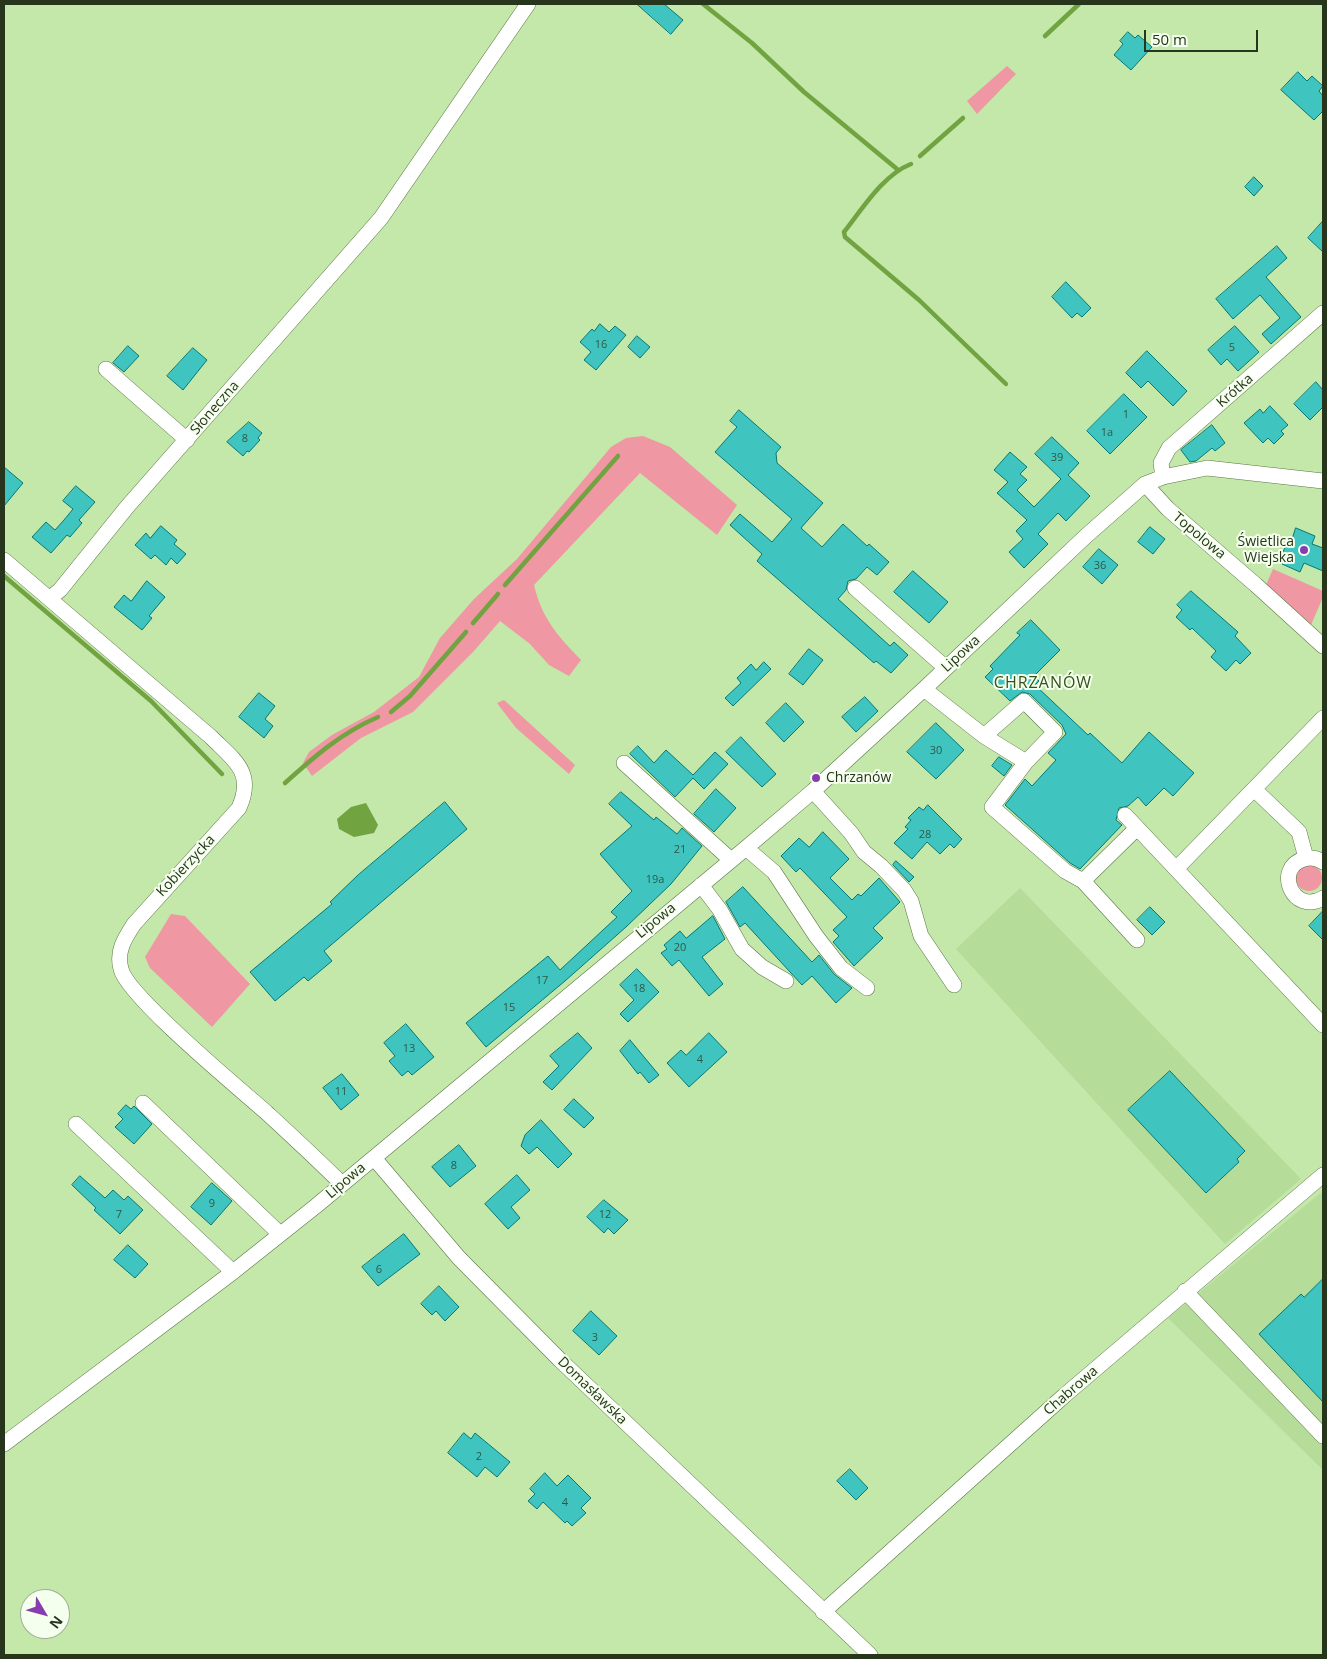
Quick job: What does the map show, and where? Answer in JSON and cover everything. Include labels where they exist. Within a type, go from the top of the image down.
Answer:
[{"type":"street","name":"Słoneczna","points":[[50,598],[60,590],[127,507],[381,218],[528,4]]},
{"type":"street","name":"Krótka","points":[[1163,477],[1162,463],[1169,448],[1323,313]]},
{"type":"street","points":[[106,369],[186,440]]},
{"type":"street","name":"Lipowa","points":[[4,1444],[233,1272],[374,1158],[746,848],[924,689],[1145,484],[1163,477],[1207,468],[1323,482]]},
{"type":"street","name":"Topolowa","points":[[1145,484],[1168,510],[1256,585],[1323,646]]},
{"type":"street","name":"Kobierzycka","points":[[4,560],[211,736],[240,767],[246,785],[245,795],[239,808],[130,929],[123,940],[120,955],[121,970],[130,987],[170,1026],[342,1184]]},
{"type":"street","points":[[855,588],[946,668]]},
{"type":"street","points":[[924,689],[984,736],[1026,762]]},
{"type":"street","points":[[984,736],[1024,701],[1055,732],[1026,762],[992,807],[1065,871],[1084,881],[1136,940]]},
{"type":"street","points":[[1176,869],[1323,718]]},
{"type":"street","points":[[624,763],[731,860]]},
{"type":"street","points":[[813,790],[851,833],[864,852],[881,866],[904,890],[911,900],[921,936],[954,985]]},
{"type":"street","points":[[1255,790],[1299,832],[1306,858]]},
{"type":"street","points":[[1125,815],[1323,1025]]},
{"type":"street","points":[[1084,881],[1137,828]]},
{"type":"street","points":[[746,848],[774,872],[816,936],[841,968],[867,988]]},
{"type":"street","points":[[1323,862],[1313,858],[1306,858],[1294,865],[1288,878],[1291,891],[1301,900],[1308,902],[1323,898]]},
{"type":"street","points":[[701,884],[720,910],[742,950],[762,966],[786,981]]},
{"type":"street","points":[[143,1103],[280,1234]]},
{"type":"street","points":[[76,1124],[233,1272]]},
{"type":"street","name":"Domasławska","points":[[374,1158],[459,1258],[547,1347],[870,1655]]},
{"type":"street","name":"Chabrowa","points":[[823,1612],[1065,1395],[1323,1174]]},
{"type":"street","points":[[1185,1291],[1323,1436]]},
{"type":"shaded area","points":[[1007,66],[1016,74],[977,114],[967,101]]},
{"type":"shaded area","points":[[643,436],[670,447],[737,505],[717,535],[640,473],[534,585],[541,608],[546,617],[565,643],[581,660],[569,676],[549,665],[530,644],[500,621],[474,651],[413,712],[361,738],[312,776],[303,763],[309,752],[332,735],[374,712],[419,677],[440,638],[474,599],[517,559],[611,447],[626,438]]},
{"type":"shaded area","points":[[1273,569],[1323,591],[1323,597],[1311,625],[1266,585]]},
{"type":"shaded area","points":[[504,700],[575,765],[569,774],[516,728],[497,703]]},
{"type":"shaded area","points":[[366,803],[378,825],[374,833],[354,837],[339,829],[337,819],[351,807]]},
{"type":"shaded area","points":[[1309,865],[1318,869],[1322,878],[1318,887],[1309,891],[1300,887],[1296,878],[1300,869]]},
{"type":"shaded area","points":[[1020,888],[1301,1179],[1225,1244],[956,949]]},
{"type":"shaded area","points":[[171,914],[185,916],[250,984],[212,1027],[150,968],[145,957]]},
{"type":"shaded area","points":[[1323,1191],[1323,1470],[1168,1318]]},
{"type":"building","points":[[637,4],[664,4],[683,20],[671,34]]},
{"type":"building","points":[[1128,32],[1135,38],[1138,35],[1152,47],[1131,70],[1114,55],[1123,44],[1120,41]]},
{"type":"building","points":[[1298,72],[1307,81],[1312,76],[1323,86],[1319,91],[1323,96],[1323,111],[1314,120],[1281,90]]},
{"type":"building","points":[[1254,177],[1263,186],[1254,196],[1245,187]]},
{"type":"building","points":[[1323,221],[1323,252],[1308,238]]},
{"type":"building","points":[[1277,246],[1287,258],[1266,277],[1301,317],[1271,344],[1262,334],[1280,318],[1260,295],[1233,319],[1216,299]]},
{"type":"building","points":[[1066,282],[1091,308],[1082,317],[1077,313],[1072,318],[1052,297]]},
{"type":"building","points":[[600,324],[609,332],[615,326],[626,335],[596,370],[584,360],[591,352],[580,342],[592,329],[594,331]]},
{"type":"building","points":[[1235,326],[1259,352],[1238,371],[1227,359],[1221,365],[1208,350]]},
{"type":"building","points":[[637,336],[650,347],[640,358],[628,347]]},
{"type":"building","points":[[128,346],[139,356],[124,372],[113,363]]},
{"type":"building","points":[[193,348],[207,360],[183,390],[167,376]]},
{"type":"building","points":[[1147,351],[1187,391],[1173,406],[1148,381],[1141,388],[1126,373]]},
{"type":"building","points":[[1316,382],[1323,390],[1323,407],[1310,420],[1294,404]]},
{"type":"building","points":[[1124,394],[1147,417],[1110,454],[1087,431]]},
{"type":"building","points":[[1270,406],[1288,425],[1281,431],[1284,434],[1274,444],[1268,438],[1263,443],[1244,423],[1260,409],[1263,413]]},
{"type":"building","points":[[739,410],[781,447],[776,453],[777,463],[823,503],[801,528],[822,547],[843,524],[867,546],[869,544],[889,562],[877,575],[867,567],[856,579],[848,581],[846,590],[838,599],[890,646],[894,642],[908,655],[891,673],[876,661],[874,663],[757,561],[762,554],[730,525],[740,514],[772,542],[792,519],[715,452],[737,427],[730,421]]},
{"type":"building","points":[[249,422],[262,433],[258,438],[260,440],[243,456],[227,442]]},
{"type":"building","points":[[1212,425],[1225,443],[1215,451],[1212,448],[1196,461],[1190,462],[1181,450]]},
{"type":"building","points":[[1052,437],[1079,463],[1068,475],[1090,496],[1066,521],[1058,513],[1038,534],[1048,544],[1024,568],[1009,552],[1023,539],[1016,531],[1027,520],[997,493],[1008,482],[994,470],[1010,452],[1027,467],[1020,474],[1027,480],[1017,490],[1034,507],[1061,479],[1035,454]]},
{"type":"building","points":[[4,467],[23,483],[4,506]]},
{"type":"building","points":[[76,486],[95,502],[79,520],[82,523],[70,537],[67,535],[51,553],[32,537],[46,522],[55,530],[64,520],[73,509],[63,501]]},
{"type":"building","points":[[161,526],[177,540],[174,544],[186,554],[177,564],[171,558],[166,565],[155,555],[151,559],[135,545],[146,533],[150,538]]},
{"type":"building","points":[[1150,527],[1165,539],[1153,554],[1138,542]]},
{"type":"building","name":"Świetlica Wiejska","points":[[1296,528],[1315,536],[1312,544],[1323,548],[1323,571],[1304,563],[1300,572],[1282,564],[1286,553],[1283,552]]},
{"type":"building","points":[[1099,549],[1118,565],[1102,584],[1083,567]]},
{"type":"building","points":[[913,571],[948,602],[929,623],[894,592]]},
{"type":"building","points":[[147,581],[165,597],[149,616],[152,618],[142,630],[114,607],[124,595],[131,601]]},
{"type":"building","points":[[1191,591],[1238,632],[1235,636],[1251,653],[1240,664],[1236,660],[1226,671],[1211,657],[1216,651],[1192,628],[1190,630],[1176,617],[1182,610],[1177,605]]},
{"type":"building","points":[[1031,620],[1060,650],[1034,676],[1039,681],[1035,685],[1088,735],[1090,733],[1122,763],[1149,732],[1194,773],[1173,796],[1164,788],[1146,806],[1138,797],[1128,806],[1119,808],[1116,820],[1122,825],[1080,869],[1070,863],[1005,805],[1025,779],[1032,786],[1056,760],[1048,753],[1066,734],[1062,725],[1030,694],[1022,692],[1010,701],[985,677],[993,669],[990,666],[1020,635],[1017,633]]},
{"type":"building","points":[[809,649],[823,660],[803,685],[789,674]]},
{"type":"building","points":[[764,662],[771,669],[733,706],[725,698],[741,683],[737,678],[751,664],[756,670]]},
{"type":"building","points":[[259,693],[275,706],[265,719],[273,726],[264,738],[239,717]]},
{"type":"building","points":[[865,697],[878,711],[856,732],[842,717]]},
{"type":"building","points":[[786,703],[804,722],[784,742],[766,723]]},
{"type":"building","points":[[936,723],[964,750],[936,779],[907,752]]},
{"type":"building","points":[[741,737],[776,774],[762,787],[726,752]]},
{"type":"building","points":[[638,746],[654,763],[666,750],[693,775],[715,752],[728,764],[704,789],[693,778],[675,797],[630,754]]},
{"type":"building","points":[[999,757],[1012,765],[1004,776],[992,766]]},
{"type":"building","points":[[716,789],[736,808],[714,832],[694,814]]},
{"type":"building","points":[[621,792],[654,820],[656,817],[677,834],[682,828],[702,846],[671,884],[626,927],[486,1047],[466,1023],[548,956],[560,970],[617,917],[611,912],[632,891],[600,854],[632,826],[609,804]]},
{"type":"building","points":[[445,802],[467,829],[324,951],[332,961],[308,981],[304,977],[275,1001],[250,972],[332,904],[330,902],[358,875]]},
{"type":"building","points":[[928,805],[962,839],[954,848],[950,844],[940,854],[927,842],[912,859],[894,843],[908,829],[905,827],[911,820],[908,818],[919,807],[923,810]]},
{"type":"building","points":[[823,832],[849,859],[830,878],[852,900],[858,894],[861,896],[879,878],[900,902],[873,928],[883,938],[854,966],[833,942],[839,936],[833,930],[847,917],[800,868],[796,872],[781,856],[799,838],[809,847]]},
{"type":"building","points":[[896,861],[914,877],[909,882],[893,865]]},
{"type":"building","points":[[743,887],[812,962],[819,955],[834,974],[852,988],[836,1003],[812,976],[802,985],[745,923],[740,927],[726,902]]},
{"type":"building","points":[[1150,907],[1165,922],[1152,935],[1137,920]]},
{"type":"building","points":[[1323,911],[1323,940],[1309,926]]},
{"type":"building","points":[[713,916],[725,939],[702,957],[723,984],[709,996],[679,960],[672,966],[661,953],[667,949],[664,945],[680,931],[686,938]]},
{"type":"building","points":[[637,969],[659,992],[628,1022],[620,1014],[634,1000],[620,985]]},
{"type":"building","points":[[406,1024],[434,1057],[412,1075],[408,1071],[402,1076],[389,1061],[395,1056],[384,1043]]},
{"type":"building","points":[[578,1033],[592,1048],[552,1090],[543,1082],[559,1066],[550,1056]]},
{"type":"building","points":[[709,1033],[727,1052],[689,1087],[667,1063],[681,1050],[686,1055]]},
{"type":"building","points":[[630,1040],[659,1075],[649,1083],[640,1072],[638,1074],[620,1051]]},
{"type":"building","points":[[1170,1071],[1245,1151],[1237,1159],[1239,1162],[1206,1193],[1128,1110]]},
{"type":"building","points":[[342,1074],[359,1095],[341,1110],[323,1088]]},
{"type":"building","points":[[574,1099],[594,1118],[584,1128],[564,1110]]},
{"type":"building","points":[[126,1105],[131,1109],[134,1106],[152,1124],[134,1144],[115,1127],[123,1119],[118,1114]]},
{"type":"building","points":[[541,1120],[572,1154],[558,1168],[537,1147],[529,1154],[521,1146],[525,1135]]},
{"type":"building","points":[[459,1145],[476,1166],[450,1187],[432,1167]]},
{"type":"building","points":[[517,1175],[530,1190],[511,1207],[520,1218],[508,1229],[485,1204]]},
{"type":"building","points":[[80,1176],[105,1198],[113,1190],[124,1200],[128,1196],[143,1210],[120,1234],[94,1210],[96,1208],[72,1185]]},
{"type":"building","points":[[212,1183],[232,1201],[211,1225],[191,1207]]},
{"type":"building","points":[[604,1200],[628,1220],[614,1234],[608,1228],[604,1233],[587,1217]]},
{"type":"building","points":[[404,1234],[420,1254],[378,1286],[362,1267]]},
{"type":"building","points":[[128,1245],[148,1264],[135,1278],[114,1260]]},
{"type":"building","points":[[1323,1279],[1323,1402],[1259,1334],[1301,1294],[1304,1297]]},
{"type":"building","points":[[439,1286],[459,1307],[445,1321],[436,1311],[432,1315],[421,1304]]},
{"type":"building","points":[[591,1311],[617,1336],[599,1355],[573,1331]]},
{"type":"building","points":[[464,1433],[471,1439],[475,1433],[510,1462],[497,1477],[485,1467],[477,1477],[448,1453]]},
{"type":"building","points":[[850,1469],[868,1488],[856,1500],[837,1481]]},
{"type":"building","points":[[545,1473],[557,1486],[568,1475],[591,1498],[581,1508],[586,1513],[572,1526],[567,1521],[565,1523],[543,1502],[537,1509],[528,1501],[535,1494],[530,1489]]},
{"type":"waterway","points":[[703,4],[752,43],[804,92],[897,169]]},
{"type":"waterway","points":[[1045,36],[1079,4]]},
{"type":"waterway","points":[[920,156],[963,118]]},
{"type":"waterway","points":[[911,164],[891,176],[874,193],[844,232],[845,237],[919,300],[1006,384]]},
{"type":"waterway","points":[[505,585],[618,456]]},
{"type":"waterway","points":[[4,576],[151,701],[222,774]]},
{"type":"waterway","points":[[473,623],[498,594]]},
{"type":"waterway","points":[[391,712],[410,696],[466,632]]},
{"type":"waterway","points":[[285,783],[318,754],[340,738],[378,717]]},
{"type":"place","name":"Świetlica Wiejska","points":[[1304,550]]},
{"type":"place","name":"Chrzanów","points":[[816,778]]},
{"type":"district","name":"CHRZANÓW","points":[[1043,683]]}]
